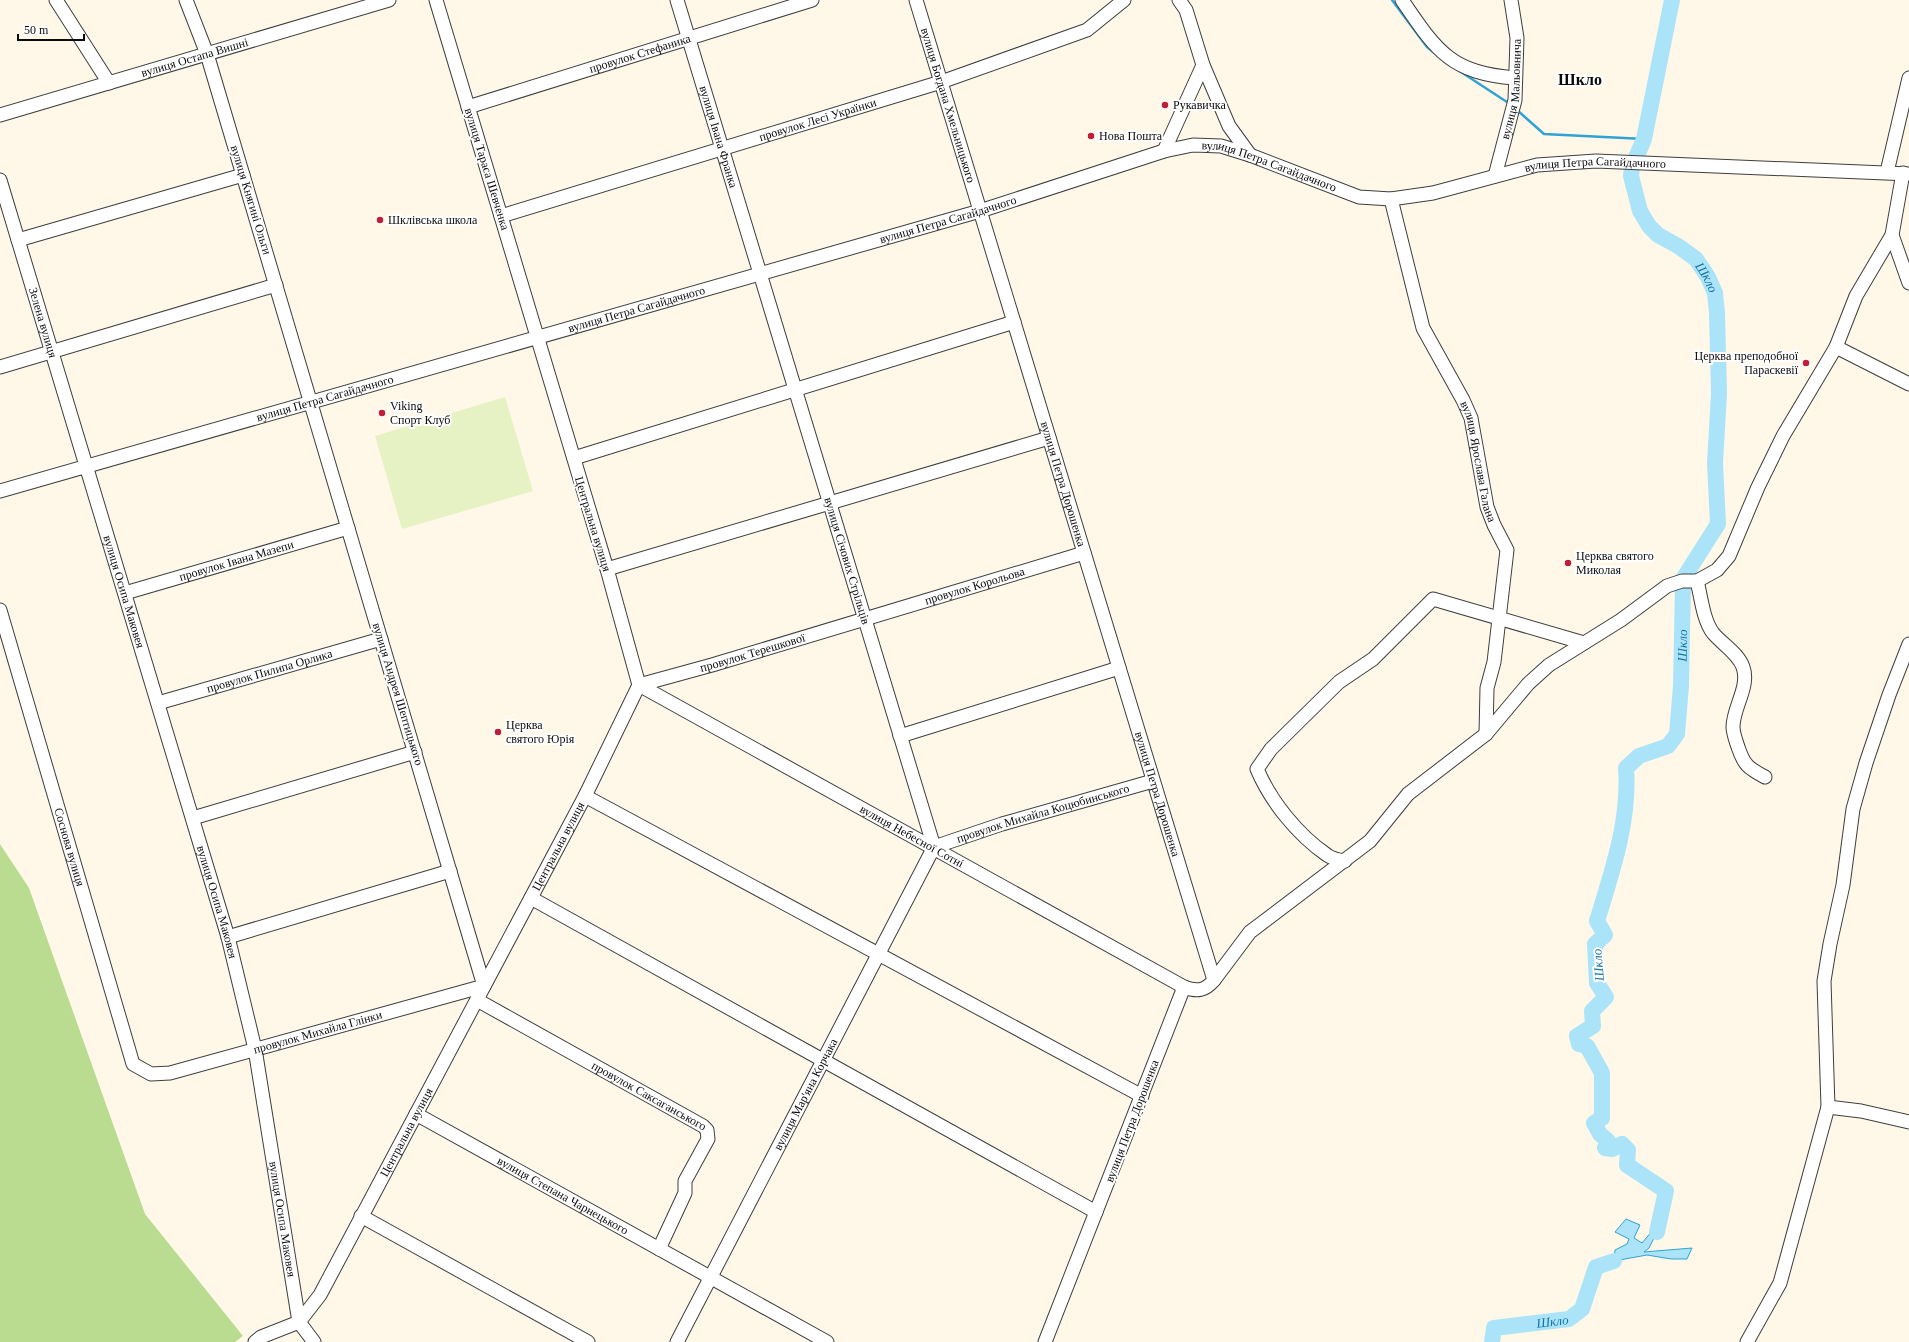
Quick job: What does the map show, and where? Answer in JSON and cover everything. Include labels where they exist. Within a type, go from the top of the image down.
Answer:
[{"type":"street","points":[[56,0],[109,83]]},
{"type":"street","name":"вулиця Княгині Ольги","points":[[186,0],[207,54],[311,402]]},
{"type":"street","name":"вулиця Остапа Вишні","points":[[0,116],[389,0]]},
{"type":"street","name":"вулиця Тараса Шевченка","points":[[436,0],[538,338]]},
{"type":"street","name":"вулиця Івана Франка","points":[[677,0],[760,274]]},
{"type":"street","name":"провулок Стефаника","points":[[468,107],[812,0]]},
{"type":"street","name":"вулиця Богдана Хмельницького","points":[[916,0],[980,211]]},
{"type":"street","name":"провулок Лесі Українки","points":[[501,216],[941,82],[1087,30],[1124,0]]},
{"type":"street","points":[[1402,0],[1434,45],[1450,59],[1470,70],[1491,76],[1515,78]]},
{"type":"street","name":"вулиця Мальовнича","points":[[1495,176],[1515,100],[1517,38],[1511,0]]},
{"type":"street","points":[[1184,3],[1203,64],[1229,126],[1250,155]]},
{"type":"street","points":[[1164,151],[1203,64]]},
{"type":"street","points":[[1888,172],[1909,78]]},
{"type":"street","name":"вулиця Петра Сагайдачного","points":[[0,491],[980,211],[1164,151],[1193,145],[1221,146],[1250,155],[1360,197],[1391,199],[1433,193],[1537,165],[1596,161],[1906,173]]},
{"type":"street","points":[[1184,987],[1194,991],[1202,990],[1209,986],[1250,932],[1370,841],[1408,794],[1486,734],[1528,684],[1543,670],[1667,586],[1682,581],[1698,581],[1717,570],[1729,556],[1758,487],[1783,436],[1836,347],[1856,296],[1892,235],[1906,173]]},
{"type":"street","points":[[18,240],[243,175]]},
{"type":"street","name":"Зелена вулиця","points":[[0,180],[87,467]]},
{"type":"street","name":"вулиця Ярослава Галана","points":[[1391,199],[1423,328],[1464,400],[1471,418],[1487,507],[1494,525],[1507,550],[1494,662],[1487,688],[1486,734]]},
{"type":"street","name":"вулиця Петра Дорошенка","points":[[980,211],[1214,980]]},
{"type":"street","points":[[1892,235],[1909,283]]},
{"type":"street","name":"вулиця Січових Стрільців","points":[[760,274],[934,847]]},
{"type":"street","points":[[0,367],[276,285]]},
{"type":"street","points":[[574,458],[1014,322]]},
{"type":"street","name":"Центральна вулиця","points":[[299,1322],[320,1294],[362,1216],[586,796],[639,685],[607,569],[538,338]]},
{"type":"street","points":[[1836,347],[1909,384]]},
{"type":"street","name":"вулиця Андрея Шептицького","points":[[311,402],[484,986]]},
{"type":"street","points":[[607,569],[1049,438]]},
{"type":"street","name":"вулиця Осипа Маковея","points":[[87,467],[228,937],[255,1049],[299,1322],[311,1338]]},
{"type":"street","name":"провулок Івана Мазепи","points":[[125,593],[348,528]]},
{"type":"street","name":"провулок Корольова","points":[[865,619],[1084,553]]},
{"type":"street","points":[[1698,581],[1709,626],[1713,633],[1738,659],[1743,667],[1743,687],[1733,727],[1743,762],[1750,769],[1765,777]]},
{"type":"street","points":[[1345,861],[1328,856],[1290,822],[1264,784],[1257,769],[1271,749],[1339,682],[1373,659],[1433,599],[1584,643]]},
{"type":"street","name":"Соснова вулиця","points":[[0,610],[133,1064],[151,1074]]},
{"type":"street","name":"провулок Терешкової","points":[[639,685],[712,665],[865,619]]},
{"type":"street","name":"провулок Пилипа Орлика","points":[[158,703],[381,639]]},
{"type":"street","points":[[1747,1342],[1780,1283],[1828,1107],[1824,981],[1830,944],[1843,885],[1853,810],[1866,763],[1886,703],[1909,644]]},
{"type":"street","points":[[900,736],[1119,668]]},
{"type":"street","name":"вулиця Небесної Сотні","points":[[639,685],[934,847],[1184,987]]},
{"type":"street","points":[[193,818],[415,752]]},
{"type":"street","name":"провулок Михайла Коцюбинського","points":[[934,847],[1002,824],[1153,781]]},
{"type":"street","points":[[586,796],[1142,1096]]},
{"type":"street","name":"вулиця Мар'яна Корчака","points":[[677,1342],[934,847]]},
{"type":"street","points":[[228,937],[450,871]]},
{"type":"street","points":[[531,898],[1096,1212]]},
{"type":"street","name":"провулок Михайла Глінки","points":[[151,1074],[170,1073],[484,986]]},
{"type":"street","name":"вулиця Петра Дорошенка","points":[[1045,1342],[1184,987]]},
{"type":"street","name":"провулок Саксаганського","points":[[477,1000],[703,1126],[707,1130],[708,1139],[685,1182],[686,1193],[659,1249]]},
{"type":"street","points":[[1828,1107],[1861,1111],[1909,1122]]},
{"type":"street","name":"вулиця Степана Чарнецького","points":[[416,1114],[826,1342]]},
{"type":"street","points":[[362,1216],[588,1342]]},
{"type":"street","points":[[255,1342],[261,1337],[299,1322]]},
{"type":"street","points":[[311,1338],[327,1342]]},
{"type":"green space","points":[[505,397],[533,491],[402,529],[375,436]]},
{"type":"green space","points":[[0,844],[29,888],[145,1214],[243,1336],[235,1342],[0,1342]]},
{"type":"water","points":[[1626,1219],[1640,1225],[1634,1238],[1642,1243],[1653,1230],[1657,1232],[1649,1248],[1644,1252],[1692,1248],[1687,1259],[1671,1259],[1647,1255],[1614,1261],[1615,1250],[1627,1244],[1629,1239],[1615,1232]]},
{"type":"waterway","points":[[1392,0],[1427,47],[1442,59]]},
{"type":"waterway","name":"Шкло","points":[[1672,0],[1644,139],[1632,167],[1631,176],[1640,211],[1649,226],[1658,235],[1678,246],[1696,259],[1708,277],[1715,293],[1719,393],[1715,463],[1718,524],[1683,579]]},
{"type":"waterway","points":[[1461,72],[1510,104]]},
{"type":"waterway","points":[[1517,110],[1544,134],[1644,139]]},
{"type":"waterway","name":"Шкло","points":[[1657,1232],[1666,1191],[1627,1165],[1628,1150],[1622,1144],[1612,1149],[1605,1148],[1608,1141],[1600,1134],[1594,1123],[1602,1118],[1602,1073],[1587,1046],[1579,1044],[1577,1036],[1593,1026],[1592,1011],[1606,997],[1597,983],[1595,944],[1605,935],[1597,921],[1614,865],[1623,826],[1627,787],[1626,768],[1639,756],[1668,746],[1677,734],[1681,686],[1683,583]]},
{"type":"waterway","name":"Шкло","points":[[1492,1342],[1494,1328],[1569,1319],[1582,1309],[1596,1267],[1614,1261]]},
{"type":"place","name":"Рукавичка","points":[[1165,105]]},
{"type":"place","name":"Нова Пошта","points":[[1091,136]]},
{"type":"place","name":"Шклівська школа","points":[[380,220]]},
{"type":"place","name":"Церква преподобної Параскевії","points":[[1806,363]]},
{"type":"place","name":"Viking Спорт Клуб","points":[[382,413]]},
{"type":"place","name":"Церква святого Миколая","points":[[1568,563]]},
{"type":"place","name":"Церква святого Юрія","points":[[498,732]]},
{"type":"district","name":"Шкло","points":[[1580,79]]}]
